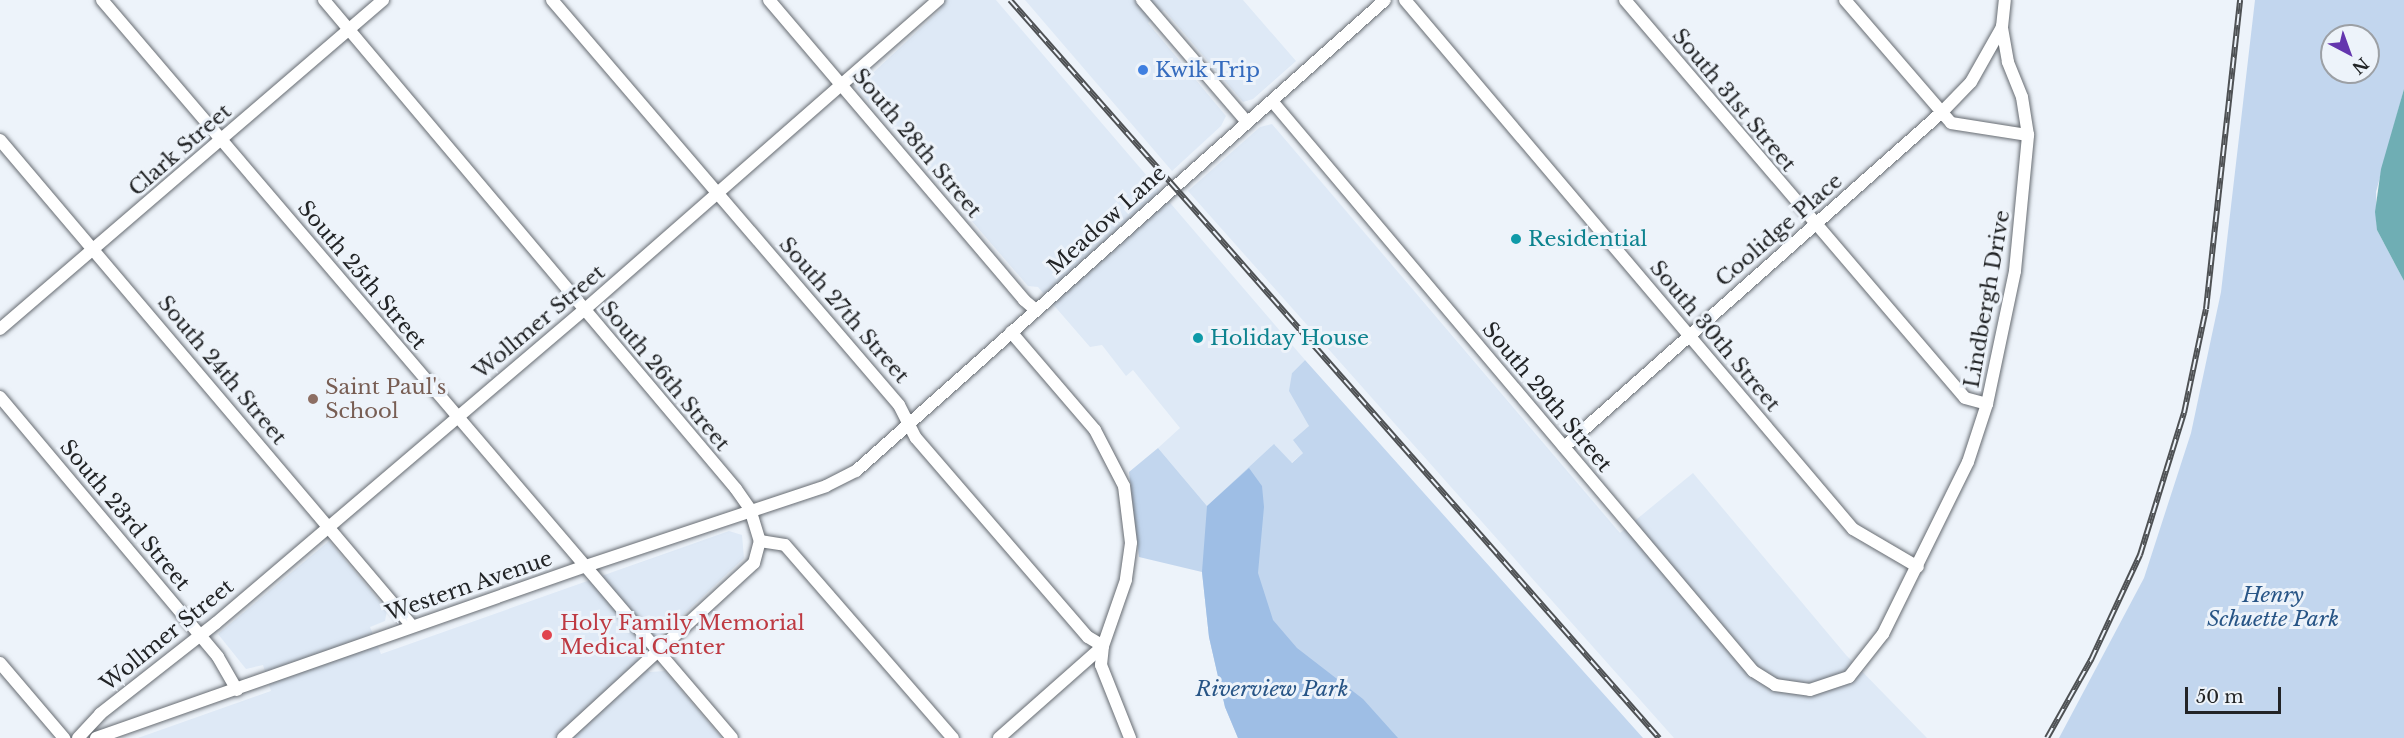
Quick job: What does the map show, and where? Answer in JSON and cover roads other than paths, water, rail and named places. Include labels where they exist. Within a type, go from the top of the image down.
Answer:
[{"type":"street","name":"South 25th Street","points":[[102,0],[583,567],[732,738]]},
{"type":"street","name":"South 26th Street","points":[[324,0],[750,509],[760,541]]},
{"type":"street","name":"Clark Street","points":[[0,328],[94,250],[383,0]]},
{"type":"street","name":"South 27th Street","points":[[552,0],[899,405],[907,424],[1088,637],[1103,646]]},
{"type":"street","name":"South 28th Street","points":[[769,0],[1024,300],[1036,310]]},
{"type":"street","name":"Wollmer Street","points":[[78,738],[100,714],[200,635],[584,310],[938,0]]},
{"type":"street","points":[[1142,0],[1247,122]]},
{"type":"street","name":"South 30th Street","points":[[1405,0],[1853,529],[1918,567]]},
{"type":"street","name":"South 31st Street","points":[[1624,0],[1814,225],[1965,398],[1987,404]]},
{"type":"street","points":[[1845,0],[1951,123],[2028,135]]},
{"type":"street","name":"Lindbergh Drive","points":[[1810,690],[1849,677],[1868,658],[1918,567],[1968,462],[1987,404],[2015,271],[2028,135],[2022,97],[2008,62],[2002,27],[2005,0]]},
{"type":"street","name":"Meadow Lane","points":[[855,471],[1272,101],[1379,2]]},
{"type":"street","name":"Coolidge Place","points":[[1564,447],[1941,113],[1971,82],[2002,27]]},
{"type":"street","name":"South 29th Street","points":[[1272,101],[1753,671],[1775,685],[1810,690]]},
{"type":"street","name":"South 24th Street","points":[[0,140],[330,526],[412,627]]},
{"type":"street","points":[[1011,332],[1095,430],[1124,486],[1131,543],[1119,603],[1103,646],[1101,665],[1130,738]]},
{"type":"street","name":"South 23rd Street","points":[[0,397],[228,669],[237,690]]},
{"type":"street","name":"Western Avenue","points":[[96,738],[750,509],[826,486],[855,471]]},
{"type":"street","points":[[563,738],[754,563],[760,541],[785,544],[953,738]]},
{"type":"street","points":[[999,738],[1103,646]]},
{"type":"street","points":[[0,663],[64,738]]},
{"type":"railway","points":[[1010,0],[1659,738]]},
{"type":"railway","points":[[2047,738],[2091,660],[2140,555],[2184,413],[2206,309],[2240,0]]},
{"type":"place","name":"Kwik Trip","points":[[1143,70]]},
{"type":"place","name":"Residential","points":[[1516,239]]},
{"type":"place","name":"Holiday House","points":[[1198,338]]},
{"type":"place","name":"Saint Paul's School","points":[[313,399]]},
{"type":"place","name":"Holy Family Memorial Medical Center","points":[[547,635]]},
{"type":"park label","name":"Henry Schuette Park","points":[[2273,607]]},
{"type":"park label","name":"Riverview Park","points":[[1272,689]]}]
